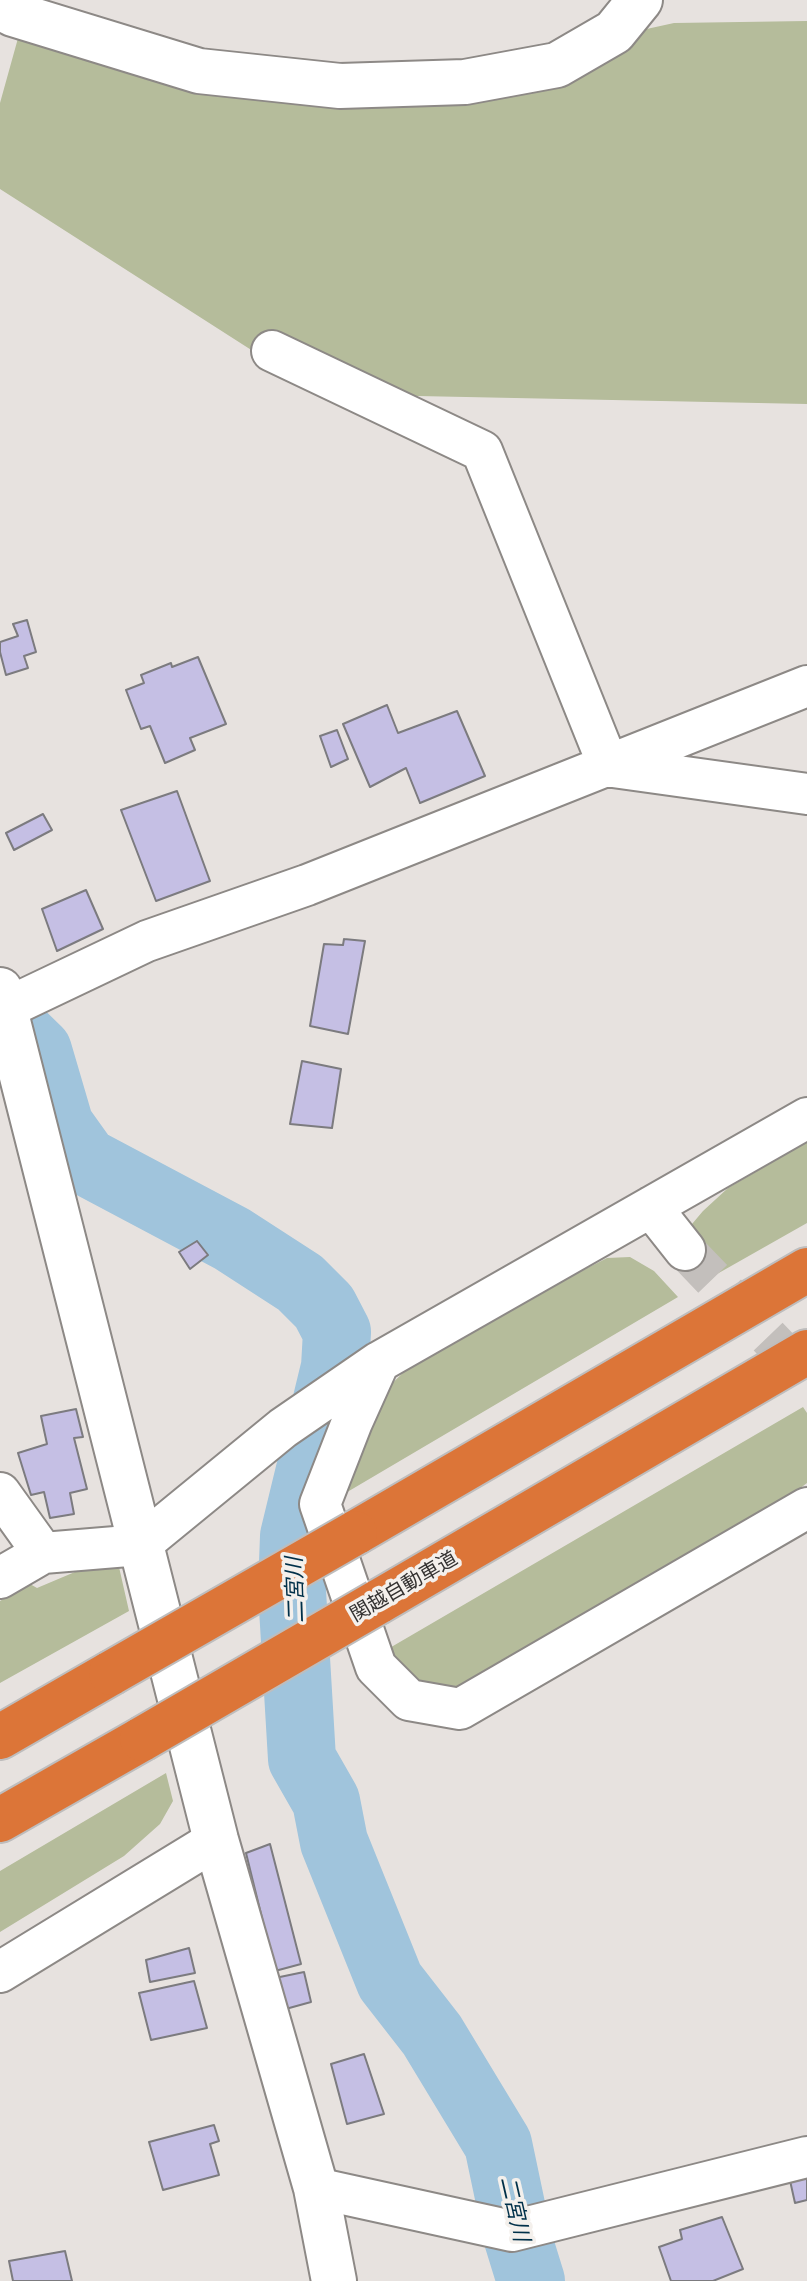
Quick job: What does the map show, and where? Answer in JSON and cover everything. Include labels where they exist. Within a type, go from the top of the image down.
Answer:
[{"type":"highway","points":[[0,1737],[807,1270]]},
{"type":"highway","name":"関越自動車道","points":[[0,1820],[807,1352]]},
{"type":"street","points":[[0,7],[13,14],[199,71],[340,86],[465,82],[557,65],[614,32],[640,0]]},
{"type":"street","points":[[272,351],[482,451],[609,767]]},
{"type":"street","points":[[334,2281],[316,2188],[216,1840],[2,1003],[147,941],[307,885],[807,686]]},
{"type":"street","points":[[609,767],[807,794]]},
{"type":"street","points":[[0,1578],[43,1553],[140,1545],[283,1428],[379,1362],[807,1118]]},
{"type":"street","points":[[651,1207],[685,1250]]},
{"type":"street","points":[[379,1362],[320,1504],[376,1667],[409,1700],[460,1709],[807,1508]]},
{"type":"street","points":[[0,1493],[43,1553]]},
{"type":"street","points":[[0,1972],[216,1840]]},
{"type":"street","points":[[316,2188],[512,2231],[807,2157]]},
{"type":"green space","points":[[807,21],[807,404],[320,394],[0,189],[0,103],[20,31],[368,90],[674,23]]},
{"type":"green space","points":[[807,1142],[807,1223],[717,1274],[687,1243],[692,1224],[728,1188]]},
{"type":"green space","points":[[630,1257],[654,1271],[678,1297],[332,1501],[372,1403],[412,1364],[437,1345],[607,1258]]},
{"type":"green space","points":[[803,1407],[807,1413],[807,1483],[779,1504],[440,1700],[381,1653]]},
{"type":"green space","points":[[108,1558],[119,1567],[129,1611],[0,1683],[0,1601],[30,1584],[37,1588]]},
{"type":"green space","points":[[166,1773],[173,1801],[160,1824],[124,1856],[0,1932],[0,1871]]},
{"type":"building","points":[[27,620],[36,652],[24,656],[28,668],[6,675],[0,642],[18,636],[13,624]]},
{"type":"building","points":[[198,657],[226,724],[190,738],[195,750],[165,763],[150,726],[141,729],[126,690],[144,683],[141,675],[171,663],[172,667]]},
{"type":"building","points":[[387,705],[398,733],[457,711],[485,776],[420,803],[406,768],[370,787],[343,724]]},
{"type":"building","points":[[337,730],[348,759],[331,767],[320,736]]},
{"type":"building","points":[[177,791],[210,881],[156,901],[121,810]]},
{"type":"building","points":[[43,814],[52,830],[14,850],[6,833]]},
{"type":"building","points":[[86,890],[103,929],[57,951],[42,909]]},
{"type":"building","points":[[344,939],[365,941],[348,1034],[310,1026],[324,944],[343,945]]},
{"type":"building","points":[[302,1061],[341,1069],[332,1128],[290,1124]]},
{"type":"building","points":[[197,1241],[208,1255],[190,1269],[179,1252]]},
{"type":"building","points":[[76,1409],[83,1437],[74,1438],[87,1489],[70,1493],[74,1514],[50,1518],[44,1492],[31,1495],[18,1453],[47,1444],[41,1416]]},
{"type":"building","points":[[270,1844],[301,1964],[275,1971],[246,1853]]},
{"type":"building","points":[[189,1948],[195,1973],[150,1982],[146,1960]]},
{"type":"building","points":[[304,1972],[311,2002],[282,2010],[275,1978]]},
{"type":"building","points":[[194,1981],[207,2028],[151,2040],[139,1993]]},
{"type":"building","points":[[364,2054],[384,2114],[347,2124],[331,2064]]},
{"type":"building","points":[[214,2125],[219,2141],[210,2144],[219,2175],[163,2190],[149,2142]]},
{"type":"building","points":[[807,2172],[807,2200],[795,2203],[789,2176]]},
{"type":"building","points":[[722,2217],[743,2269],[713,2281],[671,2281],[659,2247],[682,2239],[680,2230]]},
{"type":"building","points":[[65,2251],[72,2281],[13,2281],[9,2261]]},
{"type":"waterway","name":"二宮川","points":[[0,1014],[38,1051],[60,1126],[85,1161],[232,1239],[300,1283],[324,1307],[337,1332],[335,1367],[294,1536],[292,1591],[302,1759],[326,1801],[334,1842],[390,1981],[432,2035],[498,2144],[518,2239],[531,2281]]},
{"type":"tunnel","points":[[685,1250],[807,1377]]}]
